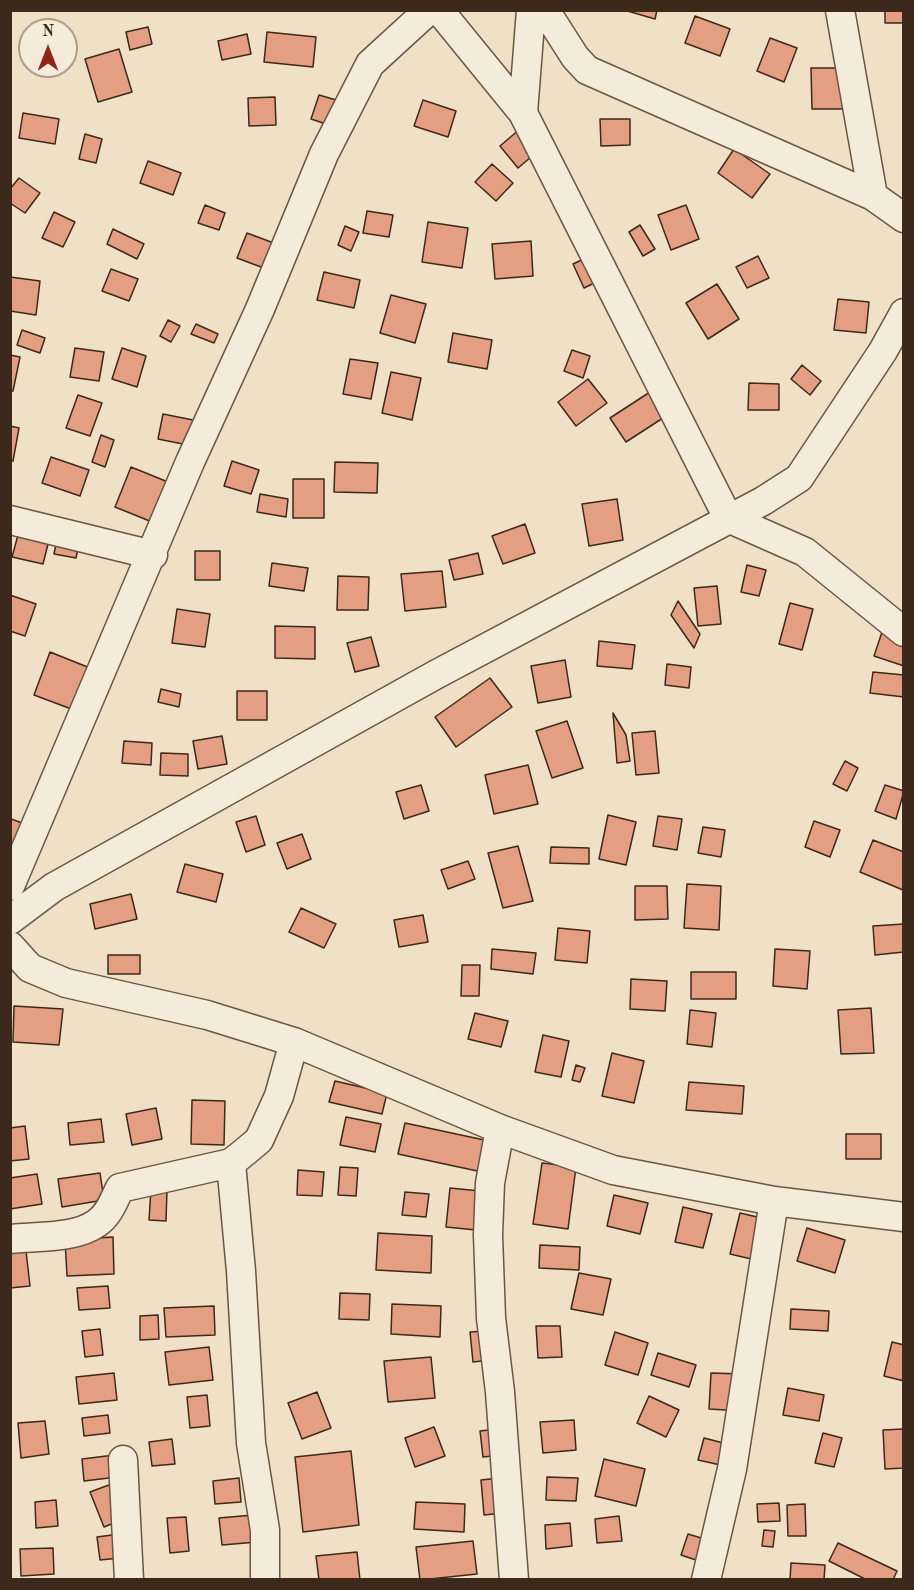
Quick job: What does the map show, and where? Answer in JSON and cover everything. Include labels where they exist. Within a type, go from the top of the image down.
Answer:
[{"type":"street","points":[[10,886],[17,865],[153,555],[190,462],[260,309],[324,154],[370,64],[429,10]]},
{"type":"street","points":[[439,10],[523,113],[663,388],[692,451],[728,518],[805,552],[903,632]]},
{"type":"street","points":[[457,10],[468,10]]},
{"type":"street","points":[[523,113],[531,10]]},
{"type":"street","points":[[545,10],[575,57],[587,70],[873,196],[903,218]]},
{"type":"street","points":[[840,10],[873,196]]},
{"type":"street","points":[[10,920],[54,887],[436,674],[763,501],[799,478],[883,351],[903,313]]},
{"type":"street","points":[[10,520],[153,555]]},
{"type":"street","points":[[10,946],[30,968],[66,983],[207,1015],[294,1042],[500,1129],[613,1170],[774,1201],[903,1217]]},
{"type":"street","points":[[10,1239],[85,1229],[98,1222],[109,1209],[120,1188],[231,1163],[259,1140],[279,1096],[294,1042]]},
{"type":"street","points":[[500,1129],[490,1183],[488,1235],[491,1318],[500,1392],[514,1580]]},
{"type":"street","points":[[231,1163],[241,1271],[251,1443],[265,1530],[265,1580]]},
{"type":"street","points":[[706,1580],[732,1469],[774,1201]]},
{"type":"street","points":[[123,1460],[129,1580]]},
{"type":"building","points":[[624,10],[657,10],[655,19]]},
{"type":"building","points":[[885,10],[904,10],[904,23],[885,23]]},
{"type":"building","points":[[695,16],[730,29],[720,56],[685,43]]},
{"type":"building","points":[[148,27],[152,44],[130,50],[126,32]]},
{"type":"building","points":[[267,32],[316,37],[313,67],[264,62]]},
{"type":"building","points":[[247,34],[251,54],[222,60],[218,41]]},
{"type":"building","points":[[770,38],[797,48],[784,82],[757,71]]},
{"type":"building","points":[[119,49],[132,92],[98,102],[85,59]]},
{"type":"building","points":[[811,68],[849,68],[850,109],[812,109]]},
{"type":"building","points":[[319,95],[343,102],[335,127],[311,119]]},
{"type":"building","points":[[275,97],[276,125],[249,126],[248,98]]},
{"type":"building","points":[[423,100],[456,111],[448,137],[414,126]]},
{"type":"building","points":[[23,113],[59,119],[55,144],[19,138]]},
{"type":"building","points":[[600,119],[630,119],[630,145],[601,146]]},
{"type":"building","points":[[520,129],[538,151],[518,168],[500,146]]},
{"type":"building","points":[[85,134],[102,139],[96,163],[79,159]]},
{"type":"building","points":[[734,149],[770,174],[752,198],[718,173]]},
{"type":"building","points":[[148,161],[181,173],[173,195],[140,183]]},
{"type":"building","points":[[492,164],[513,183],[496,201],[475,182]]},
{"type":"building","points":[[19,178],[40,193],[25,213],[10,203],[10,189]]},
{"type":"building","points":[[205,205],[225,213],[219,230],[198,223]]},
{"type":"building","points":[[686,205],[699,239],[671,250],[658,215]]},
{"type":"building","points":[[367,211],[393,215],[389,237],[363,233]]},
{"type":"building","points":[[54,212],[75,222],[63,247],[42,238]]},
{"type":"building","points":[[428,222],[468,228],[462,268],[422,262]]},
{"type":"building","points":[[640,225],[655,249],[643,256],[629,232]]},
{"type":"building","points":[[345,226],[359,232],[351,251],[338,245]]},
{"type":"building","points":[[113,229],[144,244],[137,259],[107,244]]},
{"type":"building","points":[[247,233],[279,245],[269,270],[237,258]]},
{"type":"building","points":[[531,241],[533,276],[495,279],[492,244]]},
{"type":"building","points":[[599,252],[611,275],[584,288],[573,264]]},
{"type":"building","points":[[758,256],[769,278],[747,288],[736,267]]},
{"type":"building","points":[[111,269],[138,279],[129,301],[102,291]]},
{"type":"building","points":[[324,272],[360,280],[354,308],[317,300]]},
{"type":"building","points":[[10,277],[40,281],[36,315],[10,311]]},
{"type":"building","points":[[717,284],[739,319],[708,339],[686,303]]},
{"type":"building","points":[[391,295],[426,304],[415,343],[380,333]]},
{"type":"building","points":[[838,299],[869,302],[866,333],[834,330]]},
{"type":"building","points":[[168,320],[180,326],[171,342],[160,336]]},
{"type":"building","points":[[196,324],[218,334],[214,343],[191,334]]},
{"type":"building","points":[[22,330],[45,338],[40,353],[17,345]]},
{"type":"building","points":[[453,333],[492,340],[487,369],[448,362]]},
{"type":"building","points":[[75,348],[104,352],[99,381],[70,377]]},
{"type":"building","points":[[122,348],[146,356],[137,387],[112,379]]},
{"type":"building","points":[[572,350],[590,356],[583,378],[564,371]]},
{"type":"building","points":[[10,355],[20,357],[13,391],[10,391]]},
{"type":"building","points":[[350,359],[378,363],[371,399],[343,394]]},
{"type":"building","points":[[802,365],[821,381],[810,395],[791,379]]},
{"type":"building","points":[[391,372],[421,378],[412,420],[382,413]]},
{"type":"building","points":[[588,379],[607,403],[576,426],[558,402]]},
{"type":"building","points":[[749,383],[779,384],[779,410],[748,410]]},
{"type":"building","points":[[650,392],[666,416],[626,442],[610,418]]},
{"type":"building","points":[[78,395],[102,403],[90,436],[66,428]]},
{"type":"building","points":[[163,414],[198,421],[193,446],[158,439]]},
{"type":"building","points":[[10,426],[19,428],[13,461],[10,461]]},
{"type":"building","points":[[101,435],[114,440],[105,467],[92,462]]},
{"type":"building","points":[[51,457],[89,470],[80,496],[42,483]]},
{"type":"building","points":[[232,461],[259,470],[251,494],[224,486]]},
{"type":"building","points":[[335,462],[378,463],[377,493],[334,492]]},
{"type":"building","points":[[131,467],[173,484],[157,524],[115,507]]},
{"type":"building","points":[[293,479],[324,479],[324,518],[293,518]]},
{"type":"building","points":[[260,494],[288,499],[286,517],[257,512]]},
{"type":"building","points":[[617,499],[623,540],[589,546],[582,504]]},
{"type":"building","points":[[21,524],[51,532],[43,564],[12,557]]},
{"type":"building","points":[[525,524],[535,553],[503,564],[492,536]]},
{"type":"building","points":[[57,539],[79,543],[76,558],[54,554]]},
{"type":"building","points":[[195,551],[220,551],[220,580],[195,580]]},
{"type":"building","points":[[478,553],[483,574],[454,580],[449,560]]},
{"type":"building","points":[[272,563],[308,568],[304,591],[269,586]]},
{"type":"building","points":[[747,565],[766,570],[759,596],[741,592]]},
{"type":"building","points":[[442,571],[446,607],[405,611],[401,574]]},
{"type":"building","points":[[338,576],[369,577],[368,610],[337,610]]},
{"type":"building","points":[[717,586],[721,624],[698,626],[694,588]]},
{"type":"building","points":[[10,595],[36,604],[25,636],[10,631]]},
{"type":"building","points":[[678,601],[700,634],[694,648],[671,615]]},
{"type":"building","points":[[790,603],[813,609],[802,650],[779,644]]},
{"type":"building","points":[[177,609],[210,614],[205,647],[172,643]]},
{"type":"building","points":[[275,626],[315,627],[315,659],[275,658]]},
{"type":"building","points":[[883,629],[904,636],[904,666],[874,656]]},
{"type":"building","points":[[371,637],[379,666],[355,672],[347,643]]},
{"type":"building","points":[[599,641],[635,645],[632,669],[597,666]]},
{"type":"building","points":[[50,652],[90,668],[74,710],[34,695]]},
{"type":"building","points":[[565,660],[571,697],[538,703],[531,666]]},
{"type":"building","points":[[667,664],[691,667],[689,688],[665,685]]},
{"type":"building","points":[[873,672],[904,675],[904,697],[870,693]]},
{"type":"building","points":[[490,678],[512,707],[456,747],[435,717]]},
{"type":"building","points":[[161,689],[181,694],[179,707],[158,702]]},
{"type":"building","points":[[237,691],[267,691],[267,720],[237,720]]},
{"type":"building","points":[[613,713],[626,735],[630,761],[617,763]]},
{"type":"building","points":[[567,721],[583,768],[552,778],[536,731]]},
{"type":"building","points":[[655,731],[659,773],[636,775],[632,733]]},
{"type":"building","points":[[222,736],[227,764],[198,769],[193,741]]},
{"type":"building","points":[[124,741],[152,743],[151,765],[122,763]]},
{"type":"building","points":[[161,753],[188,754],[188,776],[160,775]]},
{"type":"building","points":[[845,761],[858,768],[847,791],[833,784]]},
{"type":"building","points":[[528,765],[538,804],[494,814],[485,775]]},
{"type":"building","points":[[421,785],[429,811],[404,819],[396,792]]},
{"type":"building","points":[[885,785],[904,791],[896,819],[875,811]]},
{"type":"building","points":[[608,815],[636,822],[626,865],[599,859]]},
{"type":"building","points":[[256,816],[265,845],[246,852],[236,822]]},
{"type":"building","points":[[658,816],[682,819],[677,850],[653,846]]},
{"type":"building","points":[[11,819],[25,824],[10,853]]},
{"type":"building","points":[[814,821],[840,830],[830,857],[805,847]]},
{"type":"building","points":[[703,827],[725,830],[721,857],[698,853]]},
{"type":"building","points":[[302,834],[311,859],[287,869],[277,843]]},
{"type":"building","points":[[873,840],[904,852],[903,890],[860,872]]},
{"type":"building","points":[[518,846],[533,901],[503,908],[488,853]]},
{"type":"building","points":[[551,847],[589,848],[589,864],[550,863]]},
{"type":"building","points":[[468,861],[475,879],[448,889],[441,870]]},
{"type":"building","points":[[185,864],[223,874],[216,902],[177,892]]},
{"type":"building","points":[[687,884],[721,886],[719,930],[684,928]]},
{"type":"building","points":[[635,886],[667,886],[668,919],[635,920]]},
{"type":"building","points":[[131,894],[137,919],[95,929],[90,904]]},
{"type":"building","points":[[301,908],[336,924],[324,948],[289,932]]},
{"type":"building","points":[[423,915],[428,942],[399,947],[394,920]]},
{"type":"building","points":[[904,924],[904,952],[875,955],[873,926]]},
{"type":"building","points":[[558,928],[590,931],[587,963],[555,960]]},
{"type":"building","points":[[492,949],[536,953],[533,974],[491,969]]},
{"type":"building","points":[[775,949],[810,951],[807,989],[773,986]]},
{"type":"building","points":[[108,955],[140,955],[140,974],[108,974]]},
{"type":"building","points":[[462,965],[480,965],[479,996],[461,996]]},
{"type":"building","points":[[691,972],[736,972],[736,999],[691,999]]},
{"type":"building","points":[[631,979],[667,981],[665,1011],[630,1009]]},
{"type":"building","points":[[14,1006],[63,1009],[59,1045],[13,1042]]},
{"type":"building","points":[[871,1008],[874,1053],[841,1054],[838,1010]]},
{"type":"building","points":[[690,1010],[716,1013],[712,1047],[687,1044]]},
{"type":"building","points":[[475,1013],[508,1021],[501,1047],[468,1039]]},
{"type":"building","points":[[543,1035],[569,1041],[561,1077],[535,1072]]},
{"type":"building","points":[[612,1053],[644,1061],[634,1103],[602,1096]]},
{"type":"building","points":[[576,1065],[585,1068],[580,1082],[572,1080]]},
{"type":"building","points":[[335,1081],[387,1093],[382,1114],[329,1102]]},
{"type":"building","points":[[689,1082],[744,1086],[742,1114],[686,1110]]},
{"type":"building","points":[[192,1100],[225,1101],[224,1145],[191,1144]]},
{"type":"building","points":[[156,1108],[162,1139],[132,1145],[126,1114]]},
{"type":"building","points":[[346,1117],[381,1124],[375,1152],[340,1145]]},
{"type":"building","points":[[101,1119],[104,1142],[70,1145],[68,1123]]},
{"type":"building","points":[[405,1123],[489,1141],[482,1172],[398,1154]]},
{"type":"building","points":[[25,1126],[29,1159],[10,1161],[10,1128]]},
{"type":"building","points":[[846,1134],[881,1134],[881,1159],[846,1159]]},
{"type":"building","points":[[542,1163],[576,1167],[568,1229],[533,1224]]},
{"type":"building","points":[[340,1167],[358,1168],[356,1196],[338,1195]]},
{"type":"building","points":[[298,1170],[324,1172],[322,1196],[297,1195]]},
{"type":"building","points":[[100,1173],[104,1200],[62,1207],[58,1179]]},
{"type":"building","points":[[37,1174],[42,1204],[10,1209],[10,1178]]},
{"type":"building","points":[[450,1188],[490,1192],[486,1231],[446,1227]]},
{"type":"building","points":[[151,1189],[167,1190],[166,1221],[149,1220]]},
{"type":"building","points":[[405,1192],[429,1194],[426,1217],[402,1215]]},
{"type":"building","points":[[614,1195],[648,1203],[640,1234],[607,1226]]},
{"type":"building","points":[[683,1207],[712,1214],[703,1248],[675,1242]]},
{"type":"building","points":[[740,1213],[770,1220],[760,1261],[730,1254]]},
{"type":"building","points":[[807,1228],[845,1240],[835,1273],[797,1261]]},
{"type":"building","points":[[378,1233],[432,1236],[431,1273],[376,1270]]},
{"type":"building","points":[[113,1237],[114,1274],[67,1276],[65,1240]]},
{"type":"building","points":[[25,1242],[30,1286],[10,1288],[10,1243]]},
{"type":"building","points":[[540,1245],[580,1247],[579,1270],[539,1268]]},
{"type":"building","points":[[579,1273],[611,1279],[603,1315],[571,1309]]},
{"type":"building","points":[[108,1286],[110,1308],[79,1310],[77,1288]]},
{"type":"building","points":[[340,1293],[370,1294],[369,1320],[339,1319]]},
{"type":"building","points":[[392,1304],[441,1306],[440,1337],[391,1334]]},
{"type":"building","points":[[214,1306],[215,1335],[166,1337],[164,1308]]},
{"type":"building","points":[[791,1309],[829,1311],[828,1331],[790,1329]]},
{"type":"building","points":[[158,1315],[159,1339],[140,1340],[140,1316]]},
{"type":"building","points":[[536,1326],[560,1326],[562,1357],[538,1358]]},
{"type":"building","points":[[100,1329],[103,1355],[85,1357],[82,1331]]},
{"type":"building","points":[[497,1330],[501,1359],[473,1362],[470,1332]]},
{"type":"building","points":[[615,1332],[648,1343],[638,1375],[605,1365]]},
{"type":"building","points":[[892,1342],[904,1345],[904,1381],[884,1376]]},
{"type":"building","points":[[209,1347],[213,1380],[169,1385],[165,1352]]},
{"type":"building","points":[[658,1353],[696,1365],[689,1387],[651,1375]]},
{"type":"building","points":[[431,1357],[435,1398],[388,1402],[384,1361]]},
{"type":"building","points":[[114,1373],[117,1400],[79,1404],[76,1377]]},
{"type":"building","points":[[711,1373],[743,1374],[741,1411],[709,1409]]},
{"type":"building","points":[[788,1388],[824,1395],[819,1421],[783,1415]]},
{"type":"building","points":[[317,1392],[331,1428],[302,1439],[288,1403]]},
{"type":"building","points":[[207,1395],[210,1426],[190,1428],[187,1397]]},
{"type":"building","points":[[649,1396],[679,1410],[666,1437],[637,1423]]},
{"type":"building","points":[[108,1415],[110,1433],[84,1436],[82,1418]]},
{"type":"building","points":[[574,1420],[576,1450],[543,1453],[540,1422]]},
{"type":"building","points":[[45,1421],[49,1454],[21,1458],[18,1423]]},
{"type":"building","points":[[434,1427],[445,1456],[415,1467],[405,1438]]},
{"type":"building","points":[[507,1428],[510,1454],[483,1457],[480,1431]]},
{"type":"building","points":[[904,1429],[904,1468],[885,1469],[883,1430]]},
{"type":"building","points":[[823,1433],[842,1438],[834,1467],[815,1463]]},
{"type":"building","points":[[704,1438],[739,1447],[734,1468],[698,1460]]},
{"type":"building","points":[[172,1439],[175,1464],[152,1466],[149,1442]]},
{"type":"building","points":[[351,1451],[359,1525],[303,1532],[295,1457]]},
{"type":"building","points":[[123,1454],[126,1476],[84,1481],[82,1459]]},
{"type":"building","points":[[604,1459],[645,1469],[636,1506],[595,1496]]},
{"type":"building","points":[[509,1477],[513,1512],[484,1515],[481,1480]]},
{"type":"building","points":[[547,1477],[578,1478],[576,1501],[546,1500]]},
{"type":"building","points":[[239,1478],[241,1502],[215,1504],[213,1481]]},
{"type":"building","points":[[117,1482],[129,1517],[104,1527],[90,1492]]},
{"type":"building","points":[[56,1500],[58,1526],[36,1528],[35,1502]]},
{"type":"building","points":[[416,1502],[465,1504],[464,1532],[414,1529]]},
{"type":"building","points":[[779,1503],[780,1521],[758,1522],[757,1504]]},
{"type":"building","points":[[805,1504],[806,1536],[788,1536],[787,1505]]},
{"type":"building","points":[[253,1515],[257,1542],[222,1545],[219,1518]]},
{"type":"building","points":[[619,1516],[622,1541],[597,1543],[595,1519]]},
{"type":"building","points":[[186,1517],[189,1551],[170,1553],[167,1518]]},
{"type":"building","points":[[570,1523],[572,1546],[546,1549],[545,1525]]},
{"type":"building","points":[[764,1530],[775,1531],[773,1547],[762,1546]]},
{"type":"building","points":[[127,1533],[130,1557],[100,1560],[97,1537]]},
{"type":"building","points":[[688,1534],[721,1544],[714,1566],[681,1555]]},
{"type":"building","points":[[473,1541],[477,1574],[420,1580],[416,1547]]},
{"type":"building","points":[[838,1543],[897,1571],[893,1580],[867,1580],[829,1561]]},
{"type":"building","points":[[53,1548],[54,1574],[21,1576],[20,1549]]},
{"type":"building","points":[[357,1552],[360,1580],[319,1580],[316,1556]]},
{"type":"building","points":[[791,1563],[825,1565],[824,1580],[790,1580]]}]
